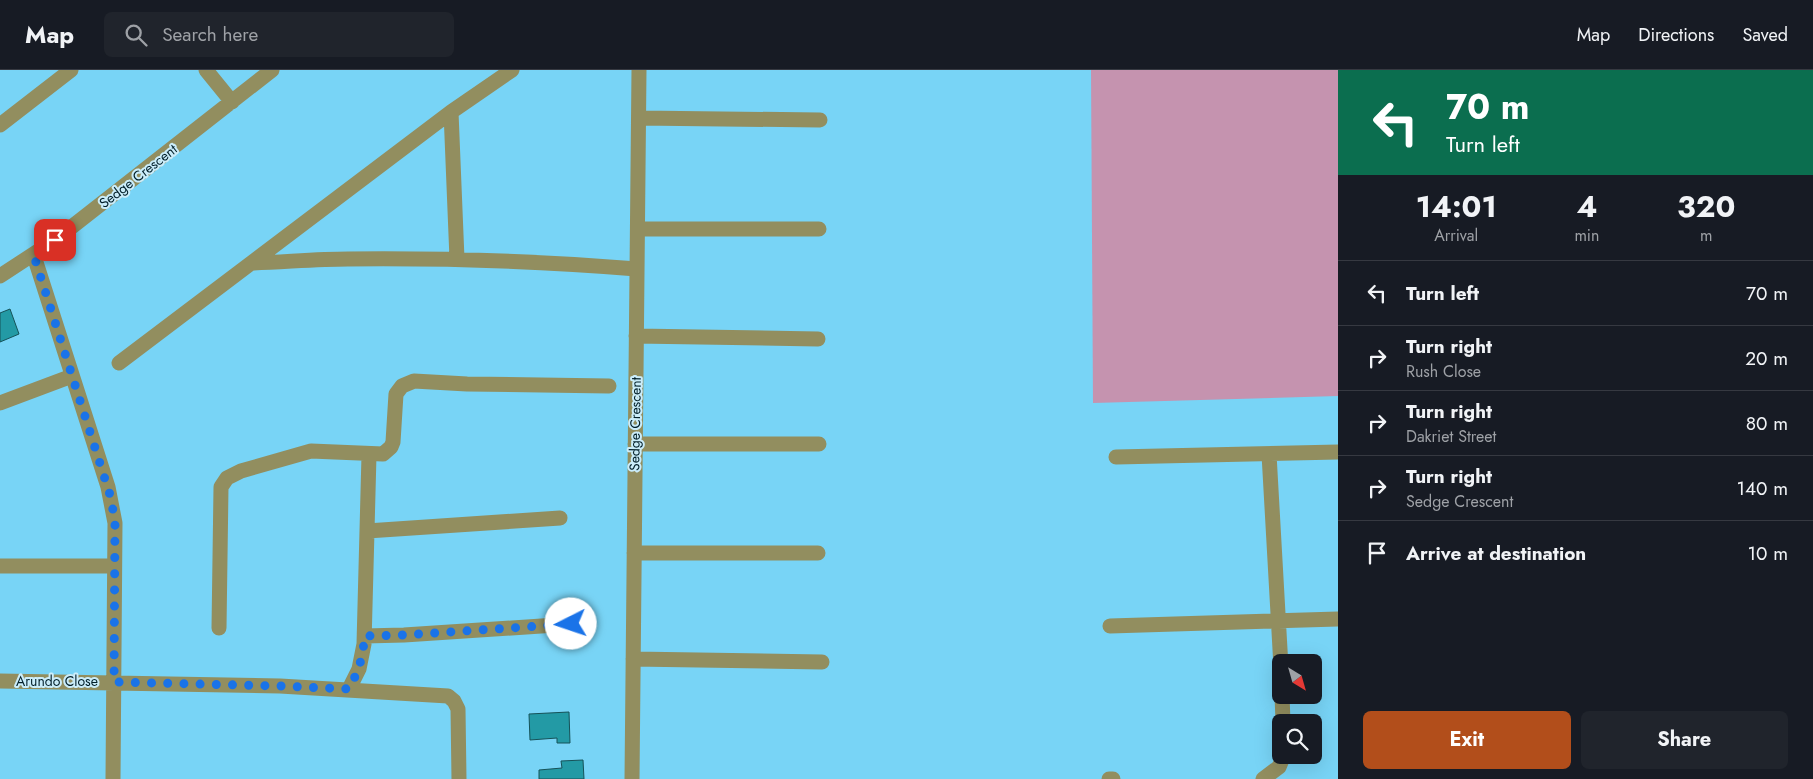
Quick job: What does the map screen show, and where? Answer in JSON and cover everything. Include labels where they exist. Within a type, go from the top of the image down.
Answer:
[{"type":"street","points":[[0,125],[71,70]]},
{"type":"street","points":[[206,70],[232,102]]},
{"type":"street","name":"Sedge Crescent","points":[[0,276],[34,256],[272,70]]},
{"type":"street","points":[[119,363],[451,112],[512,70]]},
{"type":"street","name":"Sedge Crescent","points":[[632,779],[639,70]]},
{"type":"street","points":[[451,112],[457,259]]},
{"type":"street","points":[[639,118],[820,120]]},
{"type":"street","points":[[638,229],[819,229]]},
{"type":"street","points":[[34,256],[111,498],[115,523],[112,779]]},
{"type":"street","points":[[253,263],[346,259],[457,259],[566,263],[637,269]]},
{"type":"street","points":[[636,336],[818,339]]},
{"type":"street","points":[[0,403],[72,376]]},
{"type":"street","points":[[219,628],[221,486],[223,481],[241,471],[311,451],[369,455],[383,454],[391,447],[394,436],[396,394],[402,386],[408,383],[418,381],[467,384],[609,386]]},
{"type":"street","points":[[635,444],[819,444]]},
{"type":"street","points":[[1116,457],[1338,452]]},
{"type":"street","points":[[1269,454],[1280,654]]},
{"type":"street","points":[[349,689],[359,669],[364,653],[369,455]]},
{"type":"street","points":[[367,530],[560,518]]},
{"type":"street","points":[[634,553],[818,552]]},
{"type":"street","points":[[0,566],[114,566]]},
{"type":"street","points":[[1110,626],[1338,619]]},
{"type":"street","points":[[364,636],[571,624]]},
{"type":"street","points":[[633,659],[822,662]]},
{"type":"street","name":"Arundo Close","points":[[0,681],[280,686],[448,696],[454,701],[458,709],[458,779]]},
{"type":"street","points":[[1262,779],[1279,768],[1281,764]]},
{"type":"shaded area","points":[[1091,70],[1338,70],[1338,396],[1093,403]]},
{"type":"building","points":[[10,309],[19,334],[0,342],[0,313]]},
{"type":"building","points":[[569,712],[570,743],[557,743],[557,738],[530,740],[529,714]]},
{"type":"building","points":[[583,760],[584,779],[539,779],[539,770],[562,768],[561,761]]},
{"type":"route","points":[[55,240],[34,256],[111,498],[115,523],[114,682],[349,689],[359,669],[364,653],[364,636],[571,624]]}]
